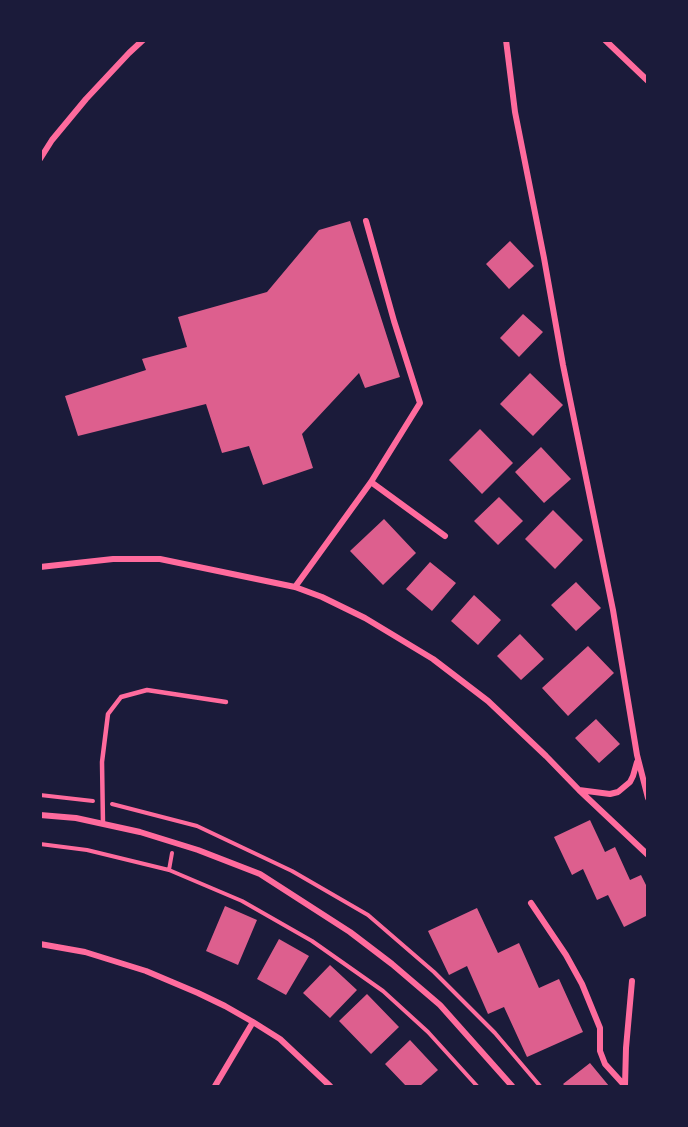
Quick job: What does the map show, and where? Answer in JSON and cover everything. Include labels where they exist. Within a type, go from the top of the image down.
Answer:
[{"type":"street","points":[[40,159],[52,140],[86,99],[143,40]]},
{"type":"street","points":[[506,40],[515,112],[613,610],[637,755],[648,798]]},
{"type":"street","points":[[604,40],[648,81]]},
{"type":"street","points":[[296,586],[371,482],[420,403],[366,221]]},
{"type":"street","points":[[371,482],[446,536]]},
{"type":"street","points":[[40,567],[113,559],[160,559],[296,586],[322,597],[365,618],[433,659],[488,701],[648,855]]},
{"type":"street","points":[[579,790],[610,794],[618,792],[633,776],[637,755]]},
{"type":"street","points":[[40,814],[76,818],[140,832],[260,874],[350,932],[392,964],[440,1005],[512,1086]]},
{"type":"street","points":[[531,903],[566,955],[582,984],[600,1028],[600,1051],[605,1064],[626,1086]]},
{"type":"street","points":[[40,944],[85,952],[146,971],[207,997],[280,1039],[330,1086]]},
{"type":"street","points":[[626,1086],[626,1048],[632,981]]},
{"type":"street","points":[[215,1086],[253,1022]]},
{"type":"lane","points":[[103,824],[102,762],[108,714],[121,697],[147,690],[226,702]]},
{"type":"path","points":[[40,844],[87,850],[169,870],[242,901],[312,941],[383,991],[428,1032],[477,1086]]},
{"type":"building","points":[[350,221],[400,377],[365,388],[359,373],[302,434],[313,468],[263,485],[249,446],[222,453],[206,404],[78,436],[65,396],[146,370],[142,359],[187,347],[178,317],[267,292],[319,230]]},
{"type":"building","points":[[510,241],[534,266],[509,289],[486,264]]},
{"type":"building","points":[[523,314],[543,332],[519,357],[500,338]]},
{"type":"building","points":[[530,373],[563,405],[533,436],[500,404]]},
{"type":"building","points":[[480,429],[513,463],[482,494],[449,460]]},
{"type":"building","points":[[541,447],[571,479],[544,503],[515,472]]},
{"type":"building","points":[[499,497],[523,521],[498,545],[474,521]]},
{"type":"building","points":[[553,510],[583,540],[555,569],[525,539]]},
{"type":"building","points":[[384,519],[416,553],[383,585],[350,551]]},
{"type":"building","points":[[430,562],[456,583],[432,611],[406,589]]},
{"type":"building","points":[[576,582],[601,608],[576,631],[551,605]]},
{"type":"building","points":[[474,595],[501,620],[478,645],[451,621]]},
{"type":"building","points":[[520,634],[544,659],[521,680],[497,656]]},
{"type":"building","points":[[588,646],[614,673],[568,716],[542,688]]},
{"type":"building","points":[[596,719],[620,744],[599,763],[575,738]]},
{"type":"building","points":[[590,820],[605,852],[615,847],[630,880],[641,875],[648,889],[648,915],[624,927],[608,895],[597,900],[583,869],[572,875],[554,837]]},
{"type":"building","points":[[225,906],[257,920],[238,965],[206,951]]},
{"type":"building","points":[[477,908],[498,953],[519,943],[539,988],[559,979],[583,1032],[527,1057],[504,1007],[488,1014],[467,966],[449,975],[428,931]]},
{"type":"building","points":[[279,939],[309,956],[286,995],[257,979]]},
{"type":"building","points":[[330,965],[357,990],[330,1018],[303,993]]},
{"type":"building","points":[[367,994],[399,1027],[371,1054],[339,1021]]},
{"type":"building","points":[[410,1040],[438,1070],[420,1086],[406,1086],[385,1064]]},
{"type":"building","points":[[590,1063],[609,1086],[565,1086],[563,1084]]}]
